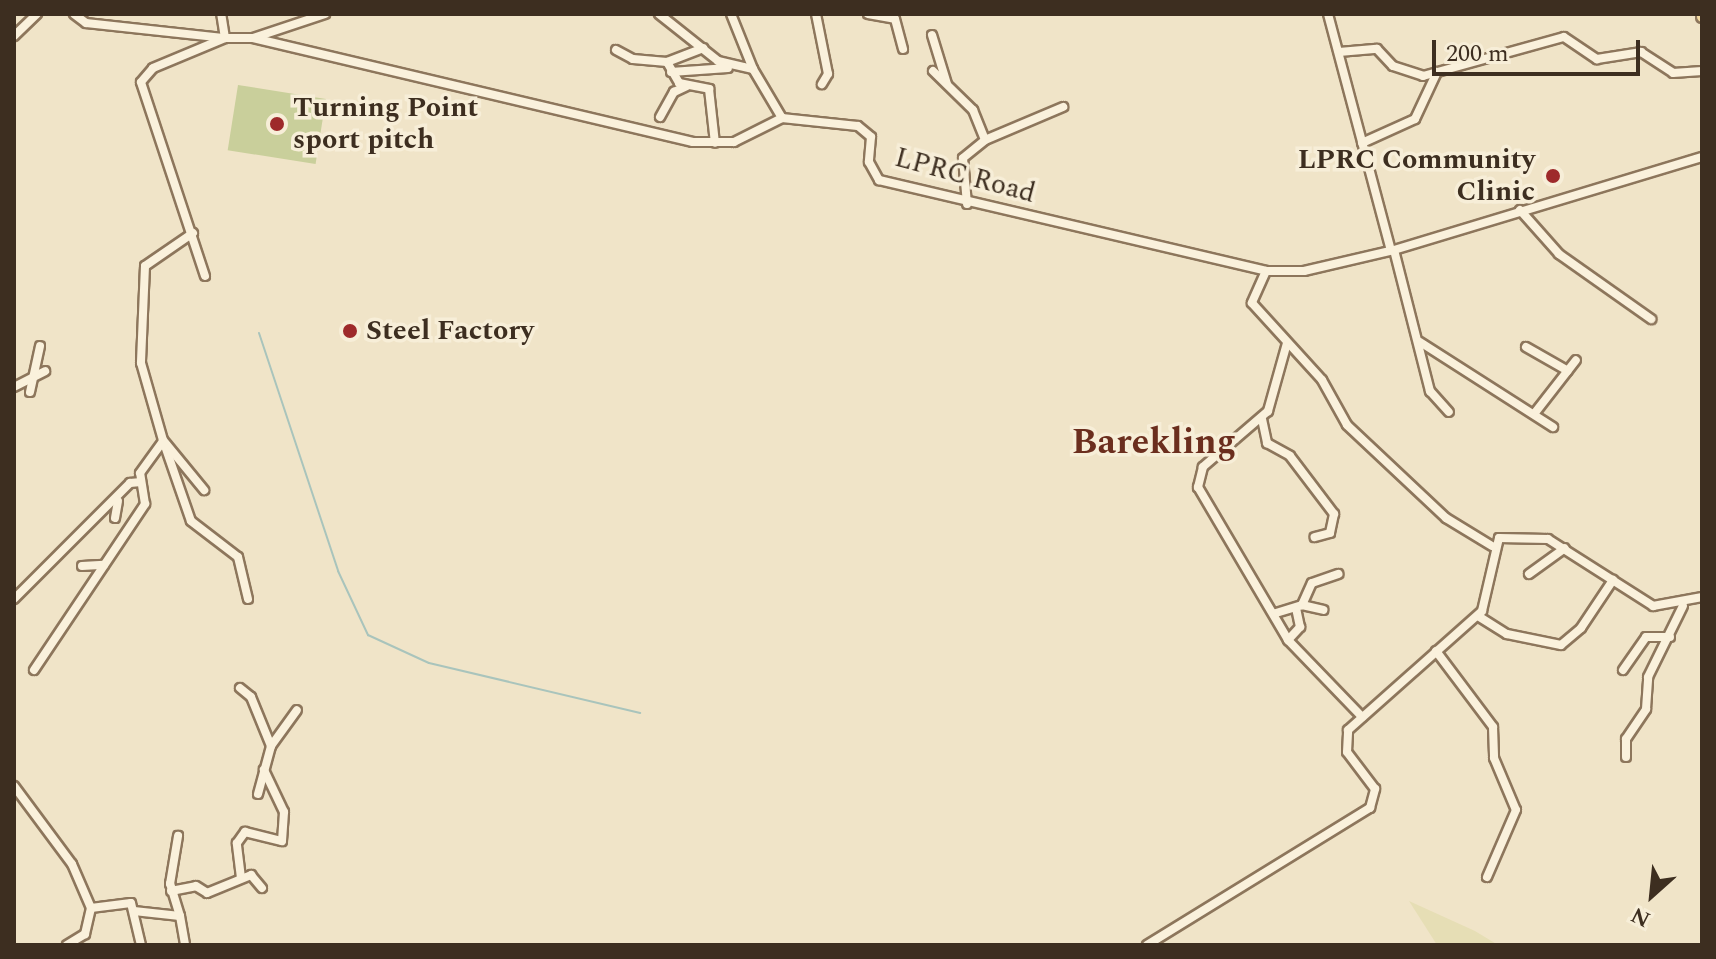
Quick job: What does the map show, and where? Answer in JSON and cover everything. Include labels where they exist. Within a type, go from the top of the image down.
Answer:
[{"type":"street","points":[[14,36],[37,14]]},
{"type":"street","points":[[74,14],[86,23],[225,38],[253,38],[715,143],[734,142],[782,118],[750,69],[731,14]]},
{"type":"street","points":[[221,14],[225,38]]},
{"type":"street","points":[[253,38],[325,14]]},
{"type":"street","points":[[659,14],[703,48],[750,69]]},
{"type":"street","points":[[816,14],[828,74],[822,84]]},
{"type":"street","points":[[868,14],[895,19],[903,49]]},
{"type":"street","points":[[1328,14],[1420,342],[1432,399],[1449,412]]},
{"type":"street","points":[[932,35],[947,84]]},
{"type":"street","points":[[1339,52],[1377,49],[1415,76],[1551,37],[1570,39],[1597,59],[1641,52],[1673,73],[1702,71]]},
{"type":"street","points":[[205,276],[141,82],[153,68],[225,38]]},
{"type":"street","points":[[616,50],[667,62],[703,48]]},
{"type":"street","points":[[667,62],[671,72],[687,86]]},
{"type":"street","points":[[671,72],[750,69]]},
{"type":"street","points":[[933,71],[973,110],[985,140]]},
{"type":"street","points":[[1362,143],[1415,119],[1437,72]]},
{"type":"street","points":[[660,117],[674,92],[687,86],[709,89],[715,143]]},
{"type":"street","points":[[967,204],[963,158],[985,140],[1063,107]]},
{"type":"street","name":"LPRC Road","points":[[782,118],[858,126],[871,137],[869,162],[879,180],[967,204],[1266,271],[1304,271],[1392,250],[1702,157]]},
{"type":"street","points":[[1520,210],[1559,254],[1651,319]]},
{"type":"street","points":[[193,233],[145,266],[141,363],[191,521],[238,557],[248,599]]},
{"type":"street","points":[[1266,271],[1251,300],[1322,380],[1347,425],[1446,518],[1492,546]]},
{"type":"street","points":[[1420,342],[1553,427]]},
{"type":"street","points":[[1287,343],[1262,419],[1267,443],[1290,456],[1334,514],[1330,533],[1315,537]]},
{"type":"street","points":[[30,392],[40,346]]},
{"type":"street","points":[[1526,347],[1568,371]]},
{"type":"street","points":[[1534,414],[1576,360]]},
{"type":"street","points":[[14,387],[45,371]]},
{"type":"street","points":[[1262,419],[1203,467],[1198,487],[1276,613],[1288,640],[1362,717]]},
{"type":"street","points":[[34,670],[145,504],[140,473],[163,440]]},
{"type":"street","points":[[163,440],[204,490]]},
{"type":"street","points":[[14,599],[118,500],[130,483],[141,482]]},
{"type":"street","points":[[115,518],[118,500]]},
{"type":"street","points":[[1492,546],[1515,535],[1565,548],[1653,606],[1683,606],[1701,601]]},
{"type":"street","points":[[1147,945],[1370,808],[1375,789],[1344,743],[1362,717],[1478,616],[1492,546]]},
{"type":"street","points":[[1529,574],[1565,548]]},
{"type":"street","points":[[82,566],[104,565]]},
{"type":"street","points":[[1288,640],[1300,627],[1299,607],[1312,583],[1338,574]]},
{"type":"street","points":[[1478,616],[1507,634],[1561,645],[1581,628],[1613,580]]},
{"type":"street","points":[[1626,757],[1626,739],[1646,709],[1648,677],[1683,606]]},
{"type":"street","points":[[1276,613],[1299,607],[1323,610]]},
{"type":"street","points":[[1623,670],[1646,637],[1670,637]]},
{"type":"street","points":[[1436,651],[1493,727],[1494,758],[1516,810],[1487,877]]},
{"type":"street","points":[[240,688],[251,697],[271,746]]},
{"type":"street","points":[[258,794],[271,746],[297,710]]},
{"type":"street","points":[[241,878],[237,843],[245,832],[282,841],[284,812],[264,770]]},
{"type":"street","points":[[14,786],[72,864],[91,908],[85,934],[67,945]]},
{"type":"street","points":[[178,836],[171,891],[180,916],[185,945]]},
{"type":"street","points":[[171,891],[196,886],[207,893],[241,878],[255,877],[262,888]]},
{"type":"street","points":[[91,908],[121,899],[134,911],[141,945]]},
{"type":"street","points":[[134,911],[180,916]]},
{"type":"shaded area","points":[[1409,901],[1475,931],[1498,945],[1437,945]]},
{"type":"green space","name":"Turning Point sport pitch","points":[[238,85],[326,99],[316,164],[228,150]]},
{"type":"waterway","points":[[259,333],[338,571],[368,635],[429,663],[640,713]]},
{"type":"place","name":"Turning Point sport pitch","points":[[277,124]]},
{"type":"place","name":"LPRC Community Clinic","points":[[1553,176]]},
{"type":"place","name":"Steel Factory","points":[[350,331]]},
{"type":"district","name":"Barekling","points":[[1154,443]]}]
